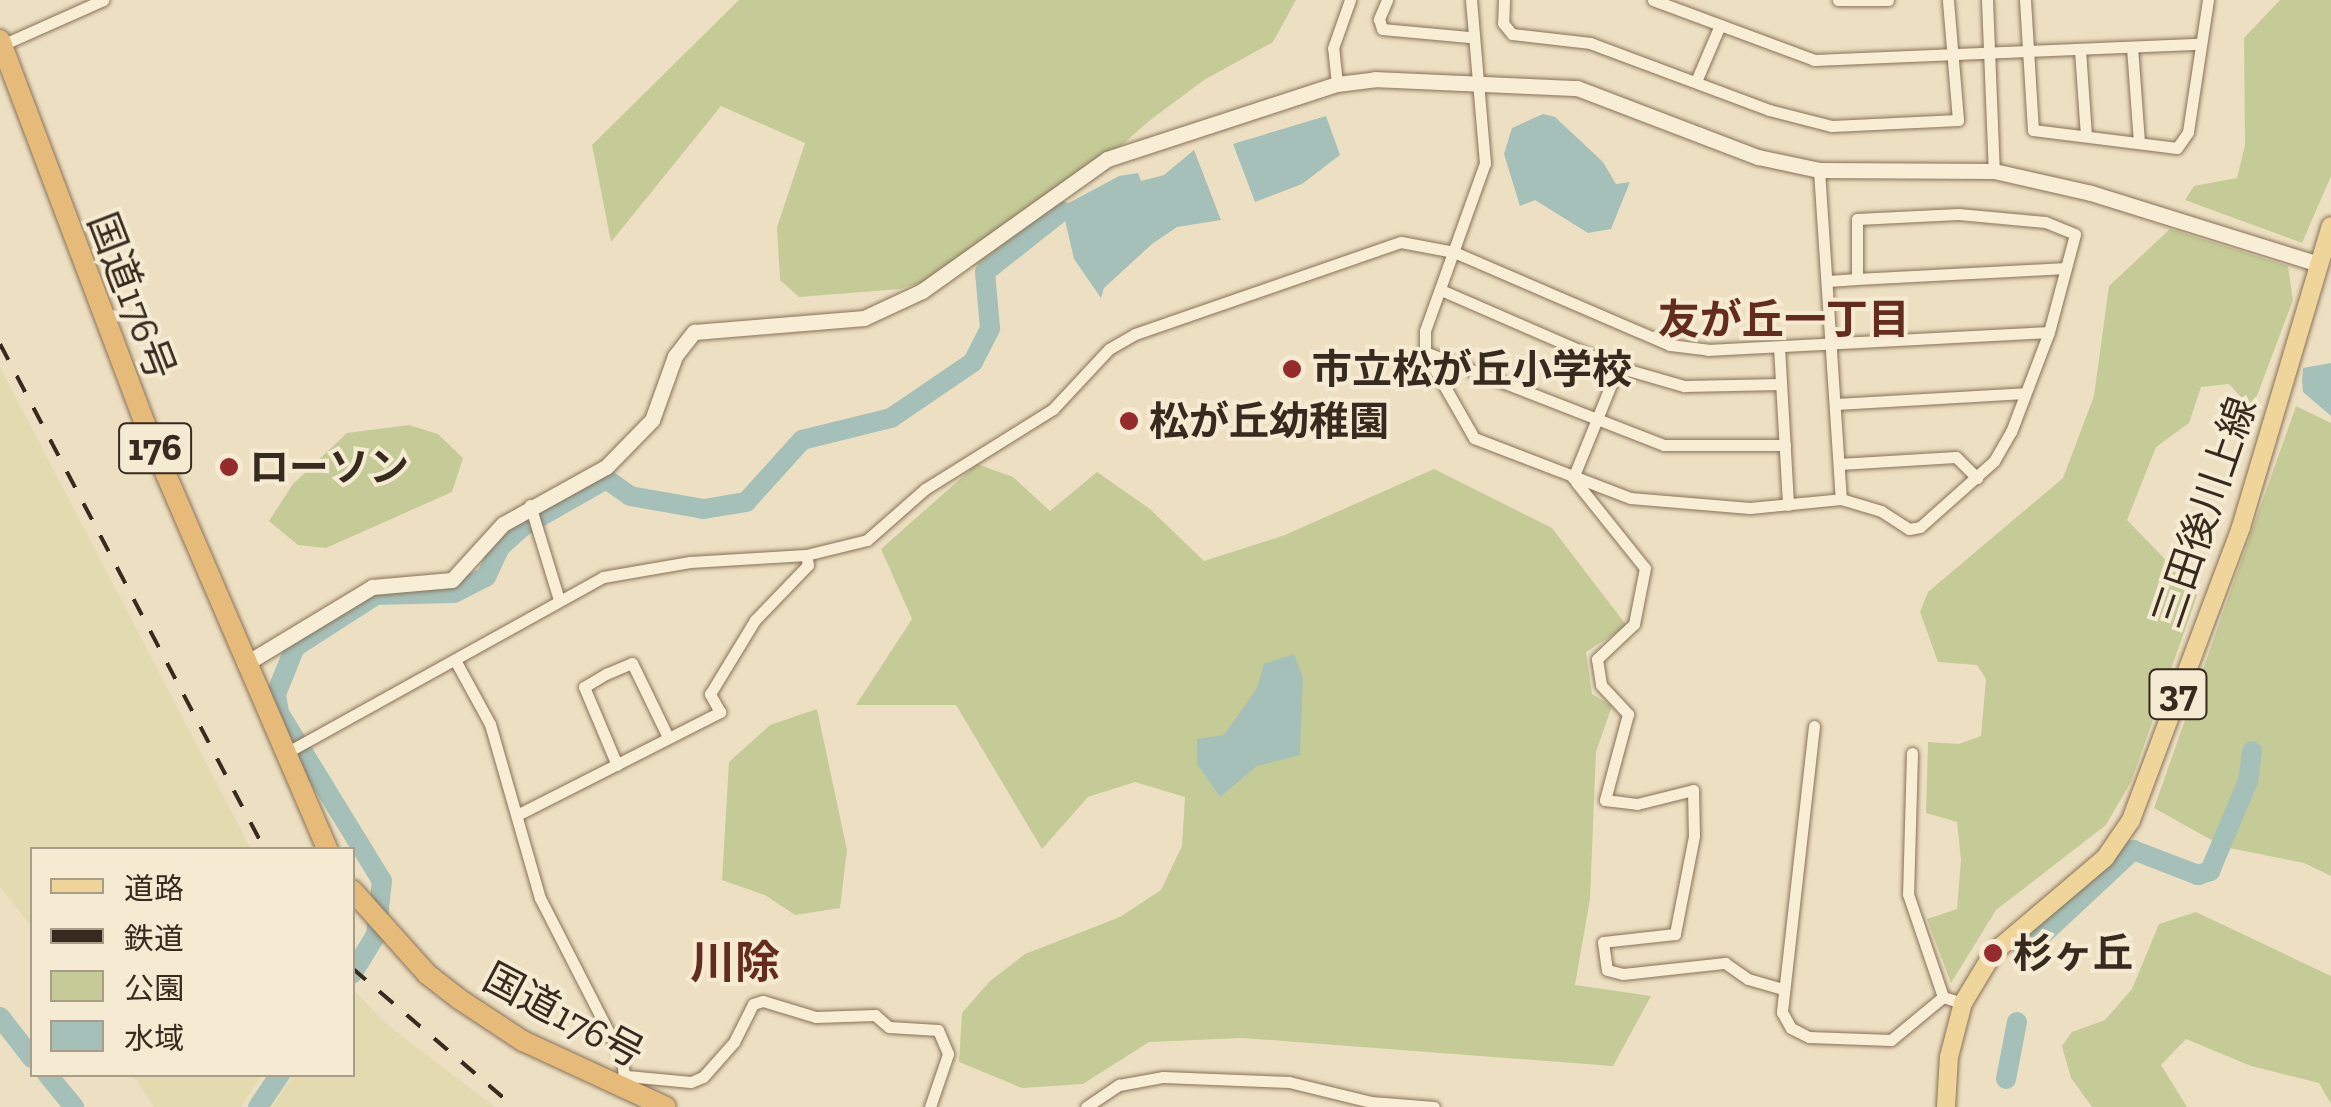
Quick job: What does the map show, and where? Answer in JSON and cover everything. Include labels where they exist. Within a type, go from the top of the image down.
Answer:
[{"type":"highway","name":"国道176号","points":[[1,42],[80,264],[246,664],[296,749],[327,847]]},
{"type":"highway","name":"国道176号","points":[[355,894],[427,974],[492,1022],[626,1082],[666,1107]]},
{"type":"main road","name":"三田後川上線","points":[[1946,1107],[1948,1057],[1962,1003],[1993,952],[2105,858],[2131,820],[2246,509],[2331,226]]},
{"type":"street","points":[[1,42],[103,0]]},
{"type":"street","points":[[1337,84],[1332,48],[1350,0]]},
{"type":"street","points":[[1387,0],[1379,19],[1382,29],[1470,37]]},
{"type":"street","points":[[1471,0],[1470,37],[1486,163],[1425,331],[1425,352],[1462,428],[1573,478],[1673,506],[1841,499],[1913,530],[1977,478],[2011,432],[2050,332],[2075,234],[2045,222],[1958,214],[1856,219],[1857,279]]},
{"type":"street","points":[[1504,0],[1502,23],[1512,34],[1590,43],[1698,78],[1769,110],[1832,126],[1958,120],[1948,0]]},
{"type":"street","points":[[1653,0],[1814,60],[1954,59],[2200,44]]},
{"type":"street","points":[[1838,0],[1888,0]]},
{"type":"street","points":[[1987,0],[1994,171]]},
{"type":"street","points":[[2025,0],[2033,130],[2139,143],[2183,144],[2208,0]]},
{"type":"street","points":[[1698,78],[1720,25]]},
{"type":"street","points":[[2132,48],[2139,143]]},
{"type":"street","points":[[2080,50],[2086,136]]},
{"type":"street","points":[[246,664],[372,586],[452,580],[533,514],[629,450],[652,420],[676,356],[694,332],[864,318],[922,291],[1107,159],[1337,84],[1375,79],[1554,86],[1602,94],[1758,157],[1820,170],[1994,171],[2091,193],[2319,264]]},
{"type":"street","points":[[1820,170],[1841,499]]},
{"type":"street","points":[[296,749],[559,600],[630,569],[806,555],[867,540],[925,489],[1053,409],[1109,348],[1136,334],[1400,242],[1454,252],[1670,345],[1779,347],[2050,332]]},
{"type":"street","points":[[1828,281],[2066,268]]},
{"type":"street","points":[[1441,290],[1618,367],[1684,386],[1781,384]]},
{"type":"street","points":[[1779,347],[1788,504]]},
{"type":"street","points":[[1425,352],[1597,423],[1664,445],[1785,445]]},
{"type":"street","points":[[1573,478],[1618,367]]},
{"type":"street","points":[[1836,404],[2025,393]]},
{"type":"street","points":[[1839,464],[1956,457],[1977,478]]},
{"type":"street","points":[[1573,478],[1645,568],[1634,624],[1597,659],[1601,685],[1628,714],[1604,800],[1638,804],[1693,790],[1694,836],[1675,934],[1603,942],[1607,970],[1623,974],[1725,963],[1748,979],[1783,989]]},
{"type":"street","points":[[533,514],[559,600]]},
{"type":"street","points":[[517,815],[720,712],[710,694],[755,620],[808,565],[806,555]]},
{"type":"street","points":[[455,660],[490,724],[540,898],[626,1082],[691,1082],[703,1077],[734,1042],[753,1004],[763,1001],[816,1017],[874,1014],[890,1027],[938,1030],[948,1054],[930,1107]]},
{"type":"street","points":[[617,765],[584,687],[606,674],[632,663],[668,737]]},
{"type":"street","points":[[1814,726],[1782,1012],[1792,1028],[1832,1040],[1891,1040],[1943,997]]},
{"type":"street","points":[[1912,753],[1908,894],[1943,997]]},
{"type":"street","points":[[1943,997],[1962,1003]]},
{"type":"street","points":[[1086,1107],[1119,1085],[1163,1077],[1290,1082],[1372,1102],[1434,1107]]},
{"type":"shaded area","points":[[0,367],[250,847],[30,847],[30,924],[0,887]]},
{"type":"shaded area","points":[[355,991],[385,1023],[495,1107],[272,1107],[292,1077],[355,1077]]},
{"type":"shaded area","points":[[134,1077],[261,1077],[241,1107],[154,1107]]},
{"type":"green space","points":[[739,0],[1296,0],[1273,42],[1204,80],[1149,121],[993,260],[900,289],[799,297],[780,280],[777,227],[805,143],[721,106],[611,242],[592,145]]},
{"type":"green space","points":[[2280,0],[2331,0],[2331,176],[2302,243],[2185,200],[2194,186],[2237,178],[2245,145],[2244,38]]},
{"type":"green space","points":[[2170,229],[2288,266],[2293,300],[2252,409],[2229,384],[2201,387],[2189,423],[2156,447],[2127,520],[2198,593],[2131,782],[2106,825],[1996,910],[1951,983],[1927,919],[1957,909],[1961,860],[1957,822],[1926,813],[1928,742],[1959,744],[1981,736],[1986,679],[1977,665],[1938,662],[1920,612],[1928,592],[2063,478],[2094,396],[2109,286]]},
{"type":"green space","points":[[2296,406],[2331,423],[2331,876],[2304,863],[2224,847],[2154,808]]},
{"type":"green space","points":[[409,425],[438,434],[463,458],[452,492],[326,548],[298,545],[269,521],[293,484],[347,433]]},
{"type":"green space","points":[[977,464],[1013,477],[1050,511],[1097,472],[1150,509],[1204,561],[1285,535],[1434,469],[1552,528],[1627,626],[1586,652],[1592,694],[1612,706],[1596,752],[1590,899],[1575,985],[1651,996],[1613,1066],[1242,1038],[1149,1042],[1083,1084],[1022,1088],[959,1062],[962,1013],[990,981],[1025,954],[1120,917],[1161,890],[1182,846],[1185,797],[1135,782],[1088,797],[1042,849],[956,705],[856,705],[912,619],[881,549]]},
{"type":"green space","points":[[817,709],[847,850],[840,908],[795,915],[765,895],[722,880],[729,762],[770,725]]},
{"type":"green space","points":[[2196,912],[2331,976],[2331,1104],[2319,1083],[2251,1066],[2186,1039],[2161,1065],[2187,1107],[2092,1107],[2071,1078],[2062,1046],[2072,1032],[2105,1020],[2132,989],[2159,924]]},
{"type":"water","points":[[1543,114],[1555,117],[1603,162],[1616,184],[1630,182],[1611,229],[1588,233],[1535,200],[1520,206],[1504,154],[1512,128]]},
{"type":"water","points":[[1326,116],[1340,155],[1302,184],[1255,202],[1233,144]]},
{"type":"water","points":[[1194,150],[1221,220],[1177,227],[1104,288],[1101,298],[1074,259],[1065,220],[1052,212],[1119,176],[1138,173],[1141,181],[1164,175]]},
{"type":"water","points":[[2331,363],[2331,416],[2303,392],[2302,380],[2303,368]]},
{"type":"water","points":[[1294,654],[1303,678],[1300,755],[1257,766],[1220,797],[1197,764],[1197,739],[1224,735],[1257,688],[1264,664]]},
{"type":"waterway","points":[[355,969],[376,935],[382,881],[279,713],[276,694],[295,647],[376,595],[454,593],[486,577],[500,547],[522,527],[606,479],[630,496],[704,509],[746,502],[802,440],[891,418],[973,362],[990,328],[985,272],[1062,211]]},
{"type":"waterway","points":[[2023,953],[2133,850],[2198,875],[2210,871],[2248,781],[2252,751]]},
{"type":"waterway","points":[[0,1017],[30,1055]]},
{"type":"waterway","points":[[2006,1079],[2017,1022]]},
{"type":"waterway","points":[[49,1077],[74,1107]]},
{"type":"waterway","points":[[258,1107],[278,1077]]},
{"type":"railway","points":[[0,344],[263,847]]},
{"type":"railway","points":[[355,971],[514,1107]]},
{"type":"place","name":"市立松が丘小学校","points":[[1292,369]]},
{"type":"place","name":"松が丘幼稚園","points":[[1129,421]]},
{"type":"place","name":"ローソン","points":[[229,467]]},
{"type":"place","name":"杉ヶ丘","points":[[1993,953]]},
{"type":"district","name":"友が丘一丁目","points":[[1784,320]]},
{"type":"district","name":"川除","points":[[735,964]]}]
